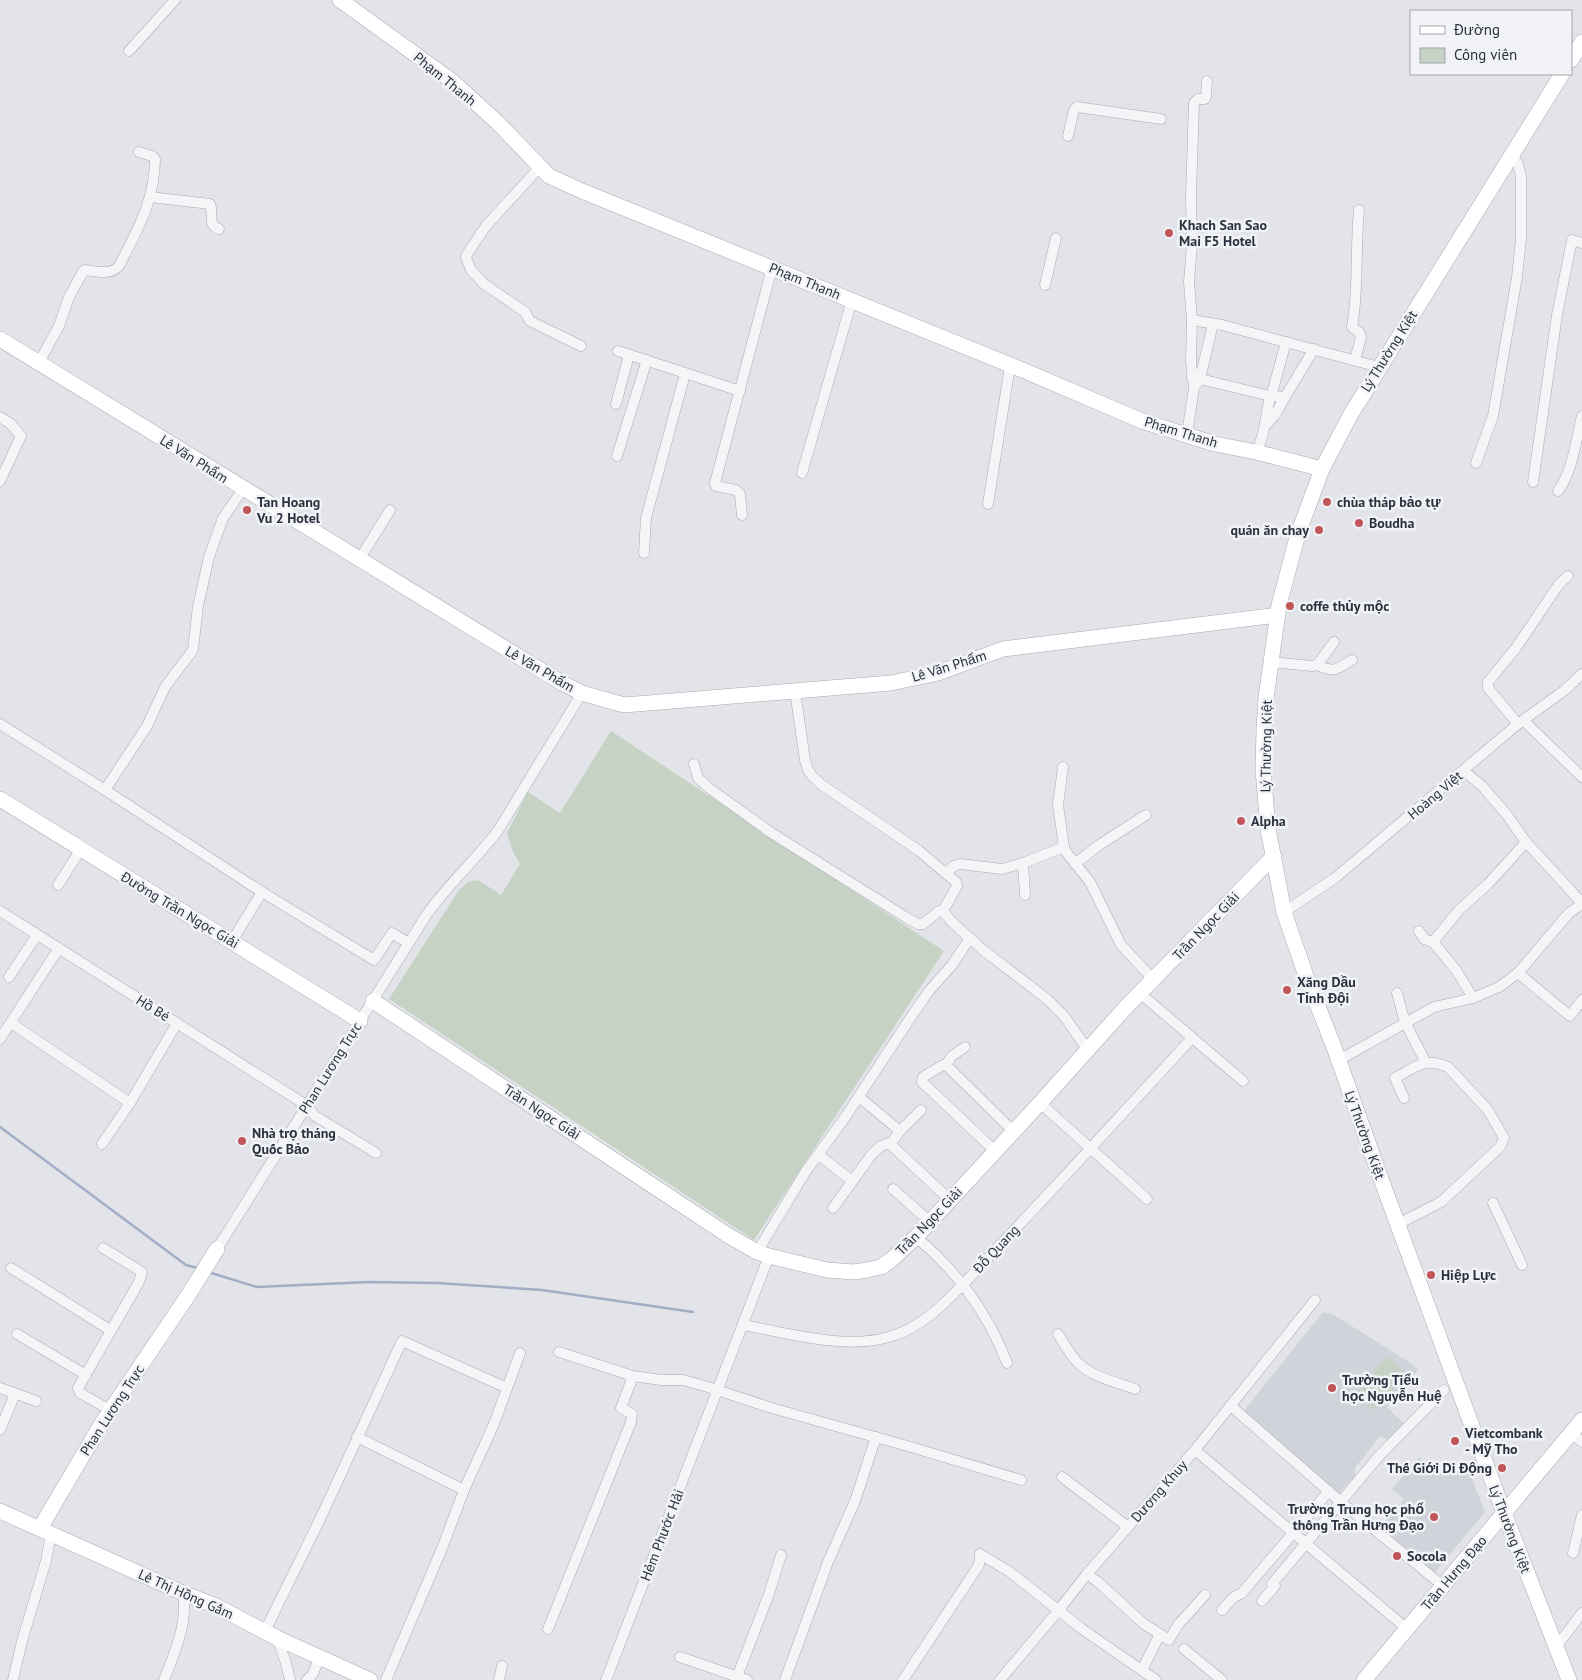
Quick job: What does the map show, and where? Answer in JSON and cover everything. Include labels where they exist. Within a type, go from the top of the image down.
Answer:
[{"type":"street","points":[[129,51],[175,0]]},
{"type":"street","name":"Phạm Thanh","points":[[340,0],[452,81],[498,123],[549,176],[1025,371],[1142,421],[1215,444],[1256,452],[1322,469]]},
{"type":"street","points":[[1572,58],[1582,42]]},
{"type":"street","name":"Lý Thường Kiệt","points":[[1561,75],[1379,367],[1351,414],[1322,469],[1298,534],[1278,615],[1264,730],[1263,769],[1268,829],[1284,912],[1504,1513],[1569,1680]]},
{"type":"street","points":[[1195,381],[1190,362],[1192,320],[1190,282],[1192,245],[1191,195],[1194,103],[1205,99],[1206,81]]},
{"type":"street","points":[[1068,136],[1074,110],[1077,107],[1161,119]]},
{"type":"street","points":[[38,364],[59,326],[69,297],[84,270],[115,271],[143,221],[150,197],[155,158],[139,152]]},
{"type":"street","points":[[1476,463],[1493,416],[1518,267],[1521,239],[1521,176],[1518,164],[1511,153]]},
{"type":"street","points":[[540,167],[486,226],[466,256],[471,270],[484,284],[525,312],[530,321],[581,346]]},
{"type":"street","points":[[150,197],[210,204],[212,207],[212,224],[219,229]]},
{"type":"street","points":[[1355,360],[1361,337],[1359,332],[1352,327],[1359,210]]},
{"type":"street","points":[[1045,285],[1056,238]]},
{"type":"street","points":[[1533,482],[1553,342],[1572,240],[1582,243]]},
{"type":"street","points":[[742,515],[740,494],[736,490],[714,484],[772,268]]},
{"type":"street","points":[[802,473],[852,300]]},
{"type":"street","points":[[1192,320],[1314,349],[1379,367]]},
{"type":"street","points":[[1187,434],[1195,381],[1213,324]]},
{"type":"street","name":"Lê Văn Phẩm","points":[[0,339],[543,672],[582,693],[624,705],[902,681],[938,673],[1003,649],[1278,615]]},
{"type":"street","points":[[1256,452],[1260,445],[1265,426],[1264,418],[1286,342]]},
{"type":"street","points":[[1265,426],[1276,415],[1314,349]]},
{"type":"street","points":[[618,351],[740,391]]},
{"type":"street","points":[[616,404],[629,355]]},
{"type":"street","points":[[617,456],[646,360]]},
{"type":"street","points":[[988,504],[1010,366]]},
{"type":"street","points":[[644,553],[646,518],[685,374]]},
{"type":"street","points":[[1195,381],[1285,397]]},
{"type":"street","points":[[1558,491],[1563,485],[1582,416]]},
{"type":"street","points":[[0,417],[11,424],[20,436],[0,481]]},
{"type":"street","points":[[105,790],[150,722],[165,687],[193,650],[198,606],[209,557],[223,518],[244,490]]},
{"type":"street","points":[[359,560],[390,510]]},
{"type":"street","points":[[1568,576],[1559,584],[1516,648],[1488,682],[1488,688],[1521,723],[1582,777]]},
{"type":"street","points":[[1317,665],[1334,642]]},
{"type":"street","points":[[1271,662],[1317,665],[1335,670],[1352,660]]},
{"type":"street","name":"Hoàng Việt","points":[[1284,912],[1335,878],[1582,674]]},
{"type":"street","points":[[694,764],[698,778],[709,788],[778,837],[907,918],[918,924],[923,924],[939,911],[943,911],[957,884],[918,850],[822,785],[808,770],[795,690]]},
{"type":"street","name":"Phan Lương Trực","points":[[45,1530],[110,1410],[189,1294],[408,943],[441,894],[485,848],[503,823],[582,693]]},
{"type":"street","points":[[0,724],[262,892],[374,960],[392,934],[408,943]]},
{"type":"street","points":[[1063,767],[1058,805],[1064,847],[1094,889],[1121,945],[1154,980]]},
{"type":"street","points":[[1338,1060],[1434,1007],[1472,998],[1499,987],[1518,973],[1569,913],[1582,904],[1526,842],[1507,815],[1488,793],[1464,771]]},
{"type":"street","name":"Đường Trần Ngọc Giải","points":[[0,799],[360,1021]]},
{"type":"street","points":[[1076,864],[1099,845],[1146,815]]},
{"type":"street","points":[[1433,942],[1459,910],[1488,884],[1526,842]]},
{"type":"street","points":[[945,873],[960,864],[1002,869],[1024,863],[1064,847]]},
{"type":"street","points":[[58,886],[80,849]]},
{"type":"street","name":"Trần Ngọc Giải","points":[[373,1000],[729,1236],[763,1254],[827,1270],[854,1272],[881,1267],[916,1237],[1126,1007],[1141,994],[1274,856]]},
{"type":"street","points":[[1024,863],[1025,895]]},
{"type":"street","points":[[232,941],[262,892]]},
{"type":"street","name":"Hồ Bé","points":[[0,911],[306,1105],[315,1116],[376,1153]]},
{"type":"street","points":[[943,911],[952,922],[983,950],[1047,999],[1064,1016],[1088,1050]]},
{"type":"street","points":[[1419,932],[1424,939],[1433,942],[1461,976],[1472,998]]},
{"type":"street","points":[[9,977],[37,935]]},
{"type":"street","name":"Hẻm Phước Hải","points":[[606,1680],[743,1326],[763,1254],[806,1172],[859,1097],[929,991],[952,965],[970,938]]},
{"type":"street","points":[[0,1039],[59,948]]},
{"type":"street","points":[[1518,973],[1570,1016],[1582,1000]]},
{"type":"street","points":[[1397,993],[1404,1019],[1423,1056],[1424,1062]]},
{"type":"street","points":[[1141,994],[1243,1081]]},
{"type":"street","points":[[11,1023],[130,1103]]},
{"type":"street","points":[[102,1144],[130,1103],[177,1023]]},
{"type":"street","name":"Đỗ Quang","points":[[743,1326],[854,1342],[875,1341],[890,1337],[921,1322],[936,1311],[963,1284],[1192,1038]]},
{"type":"street","points":[[946,1066],[952,1056],[965,1047]]},
{"type":"street","points":[[1398,1224],[1441,1202],[1500,1147],[1504,1138],[1488,1110],[1448,1067],[1424,1062],[1395,1078],[1404,1098]]},
{"type":"street","points":[[995,1151],[922,1082],[923,1077],[943,1065],[946,1066],[1013,1131]]},
{"type":"street","points":[[859,1097],[900,1131]]},
{"type":"street","points":[[1040,1103],[1147,1198]]},
{"type":"street","points":[[833,1208],[877,1149],[892,1142],[921,1110]]},
{"type":"street","points":[[889,1143],[950,1200]]},
{"type":"street","points":[[819,1155],[852,1181]]},
{"type":"street","points":[[893,1189],[930,1222]]},
{"type":"street","points":[[1493,1203],[1522,1265]]},
{"type":"street","points":[[916,1237],[963,1284],[974,1299],[995,1336],[1007,1364]]},
{"type":"street","points":[[103,1248],[142,1272],[139,1282],[78,1388],[78,1391],[110,1410]]},
{"type":"street","points":[[11,1268],[110,1330]]},
{"type":"street","name":"Dương Khuy","points":[[1000,1680],[1087,1574],[1232,1406],[1315,1300]]},
{"type":"street","points":[[16,1334],[86,1375]]},
{"type":"street","points":[[1058,1334],[1083,1366],[1099,1376],[1135,1389]]},
{"type":"street","points":[[290,1680],[286,1663],[271,1634],[322,1515],[402,1341],[507,1388]]},
{"type":"street","points":[[559,1352],[633,1376],[661,1380],[683,1380],[775,1409],[1021,1480]]},
{"type":"street","points":[[386,1680],[443,1546],[464,1490],[494,1424],[520,1353]]},
{"type":"street","points":[[548,1629],[631,1422],[632,1414],[621,1408],[633,1376]]},
{"type":"street","points":[[0,1388],[36,1401]]},
{"type":"street","points":[[1262,1601],[1341,1502],[1399,1434],[1444,1390]]},
{"type":"street","points":[[0,1430],[15,1394]]},
{"type":"street","points":[[1232,1406],[1341,1502],[1443,1586]]},
{"type":"street","name":"Trần Hưng Đạo","points":[[1364,1680],[1504,1513],[1577,1437],[1582,1420]]},
{"type":"street","points":[[357,1437],[464,1490]]},
{"type":"street","points":[[785,1680],[828,1562],[855,1502],[876,1437]]},
{"type":"street","points":[[1195,1450],[1406,1628]]},
{"type":"street","points":[[1062,1477],[1128,1527]]},
{"type":"street","points":[[1222,1610],[1234,1597],[1242,1593],[1329,1491]]},
{"type":"street","name":"Lê Thị Hồng Gấm","points":[[1,1513],[45,1530],[183,1593],[216,1606],[322,1659],[370,1680]]},
{"type":"street","points":[[1573,1552],[1582,1515]]},
{"type":"street","points":[[13,1680],[22,1641],[46,1561],[45,1530]]},
{"type":"street","points":[[903,1680],[979,1565],[980,1554],[1010,1572],[1058,1611],[1156,1680]]},
{"type":"street","points":[[680,1657],[704,1667],[742,1678],[781,1555]]},
{"type":"street","points":[[1087,1574],[1144,1624],[1169,1640],[1178,1625],[1205,1595]]},
{"type":"street","points":[[164,1680],[175,1653],[183,1624],[185,1605],[183,1593]]},
{"type":"street","points":[[1556,1647],[1582,1613]]},
{"type":"street","points":[[1142,1670],[1160,1634]]},
{"type":"street","points":[[1184,1649],[1222,1680]]},
{"type":"street","points":[[308,1680],[322,1659]]},
{"type":"street","points":[[318,1680],[322,1659]]},
{"type":"street","points":[[498,1680],[502,1666]]},
{"type":"shaded area","name":"Trường Tiểu học Nguyễn Huệ","points":[[1323,1312],[1334,1315],[1409,1362],[1418,1370],[1387,1407],[1404,1424],[1388,1440],[1380,1436],[1355,1468],[1355,1476],[1337,1495],[1242,1413]]},
{"type":"shaded area","name":"Trường Trung học phổ thông Trần Hưng Đạo","points":[[1419,1457],[1440,1472],[1465,1461],[1485,1512],[1432,1576],[1377,1531],[1404,1499],[1392,1489]]},
{"type":"green space","points":[[611,731],[944,951],[754,1240],[389,999],[459,890],[468,882],[478,880],[501,895],[520,864],[513,852],[507,833],[528,792],[560,813]]},
{"type":"green space","points":[[1387,1357],[1406,1373],[1375,1410],[1355,1394]]},
{"type":"waterway","points":[[0,1127],[186,1265],[198,1268]]},
{"type":"waterway","points":[[208,1272],[257,1287],[368,1282],[437,1283],[542,1290],[693,1312]]},
{"type":"place","name":"Khach San Sao Mai F5 Hotel","points":[[1169,233]]},
{"type":"place","name":"chùa tháp bảo tự","points":[[1327,502]]},
{"type":"place","name":"Tan Hoang Vu 2 Hotel","points":[[247,510]]},
{"type":"place","name":"Boudha","points":[[1359,523]]},
{"type":"place","name":"quán ăn chay","points":[[1319,530]]},
{"type":"place","name":"coffe thủy mộc","points":[[1290,606]]},
{"type":"place","name":"Alpha","points":[[1241,821]]},
{"type":"place","name":"Xăng Dầu Tỉnh Đội","points":[[1287,990]]},
{"type":"place","name":"Nhà trọ tháng Quốc Bảo","points":[[242,1141]]},
{"type":"place","name":"Hiệp Lực","points":[[1431,1275]]},
{"type":"place","name":"Trường Tiểu học Nguyễn Huệ","points":[[1332,1388]]},
{"type":"place","name":"Vietcombank - Mỹ Tho","points":[[1455,1441]]},
{"type":"place","name":"Thế Giới Di Động","points":[[1502,1468]]},
{"type":"place","name":"Trường Trung học phổ thông Trần Hưng Đạo","points":[[1434,1517]]},
{"type":"place","name":"Socola","points":[[1397,1556]]}]
